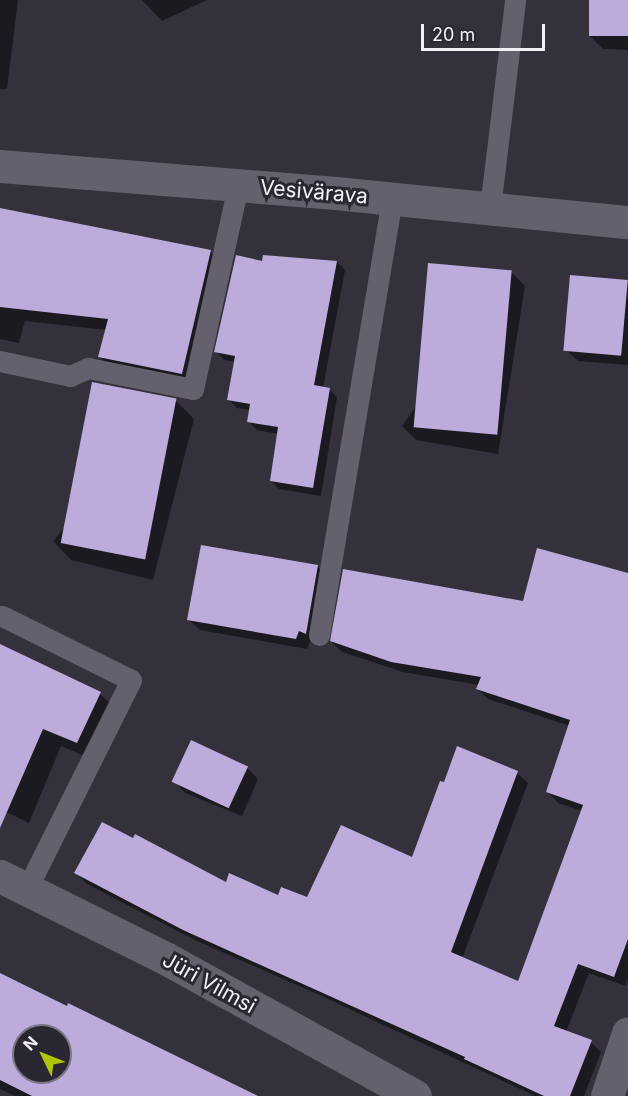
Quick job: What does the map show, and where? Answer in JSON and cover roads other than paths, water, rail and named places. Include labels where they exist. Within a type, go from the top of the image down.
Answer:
[{"type":"street","name":"Vesivärava","points":[[0,166],[392,199],[628,222]]},
{"type":"street","name":"Jüri Vilmsi","points":[[14,883],[167,959],[415,1096]]},
{"type":"street","points":[[607,1096],[628,1033]]},
{"type":"lane","points":[[490,208],[514,0]]},
{"type":"lane","points":[[0,360],[70,376],[88,368],[193,389],[238,186]]},
{"type":"lane","points":[[319,635],[392,199]]},
{"type":"lane","points":[[2,616],[131,680],[14,883]]}]
